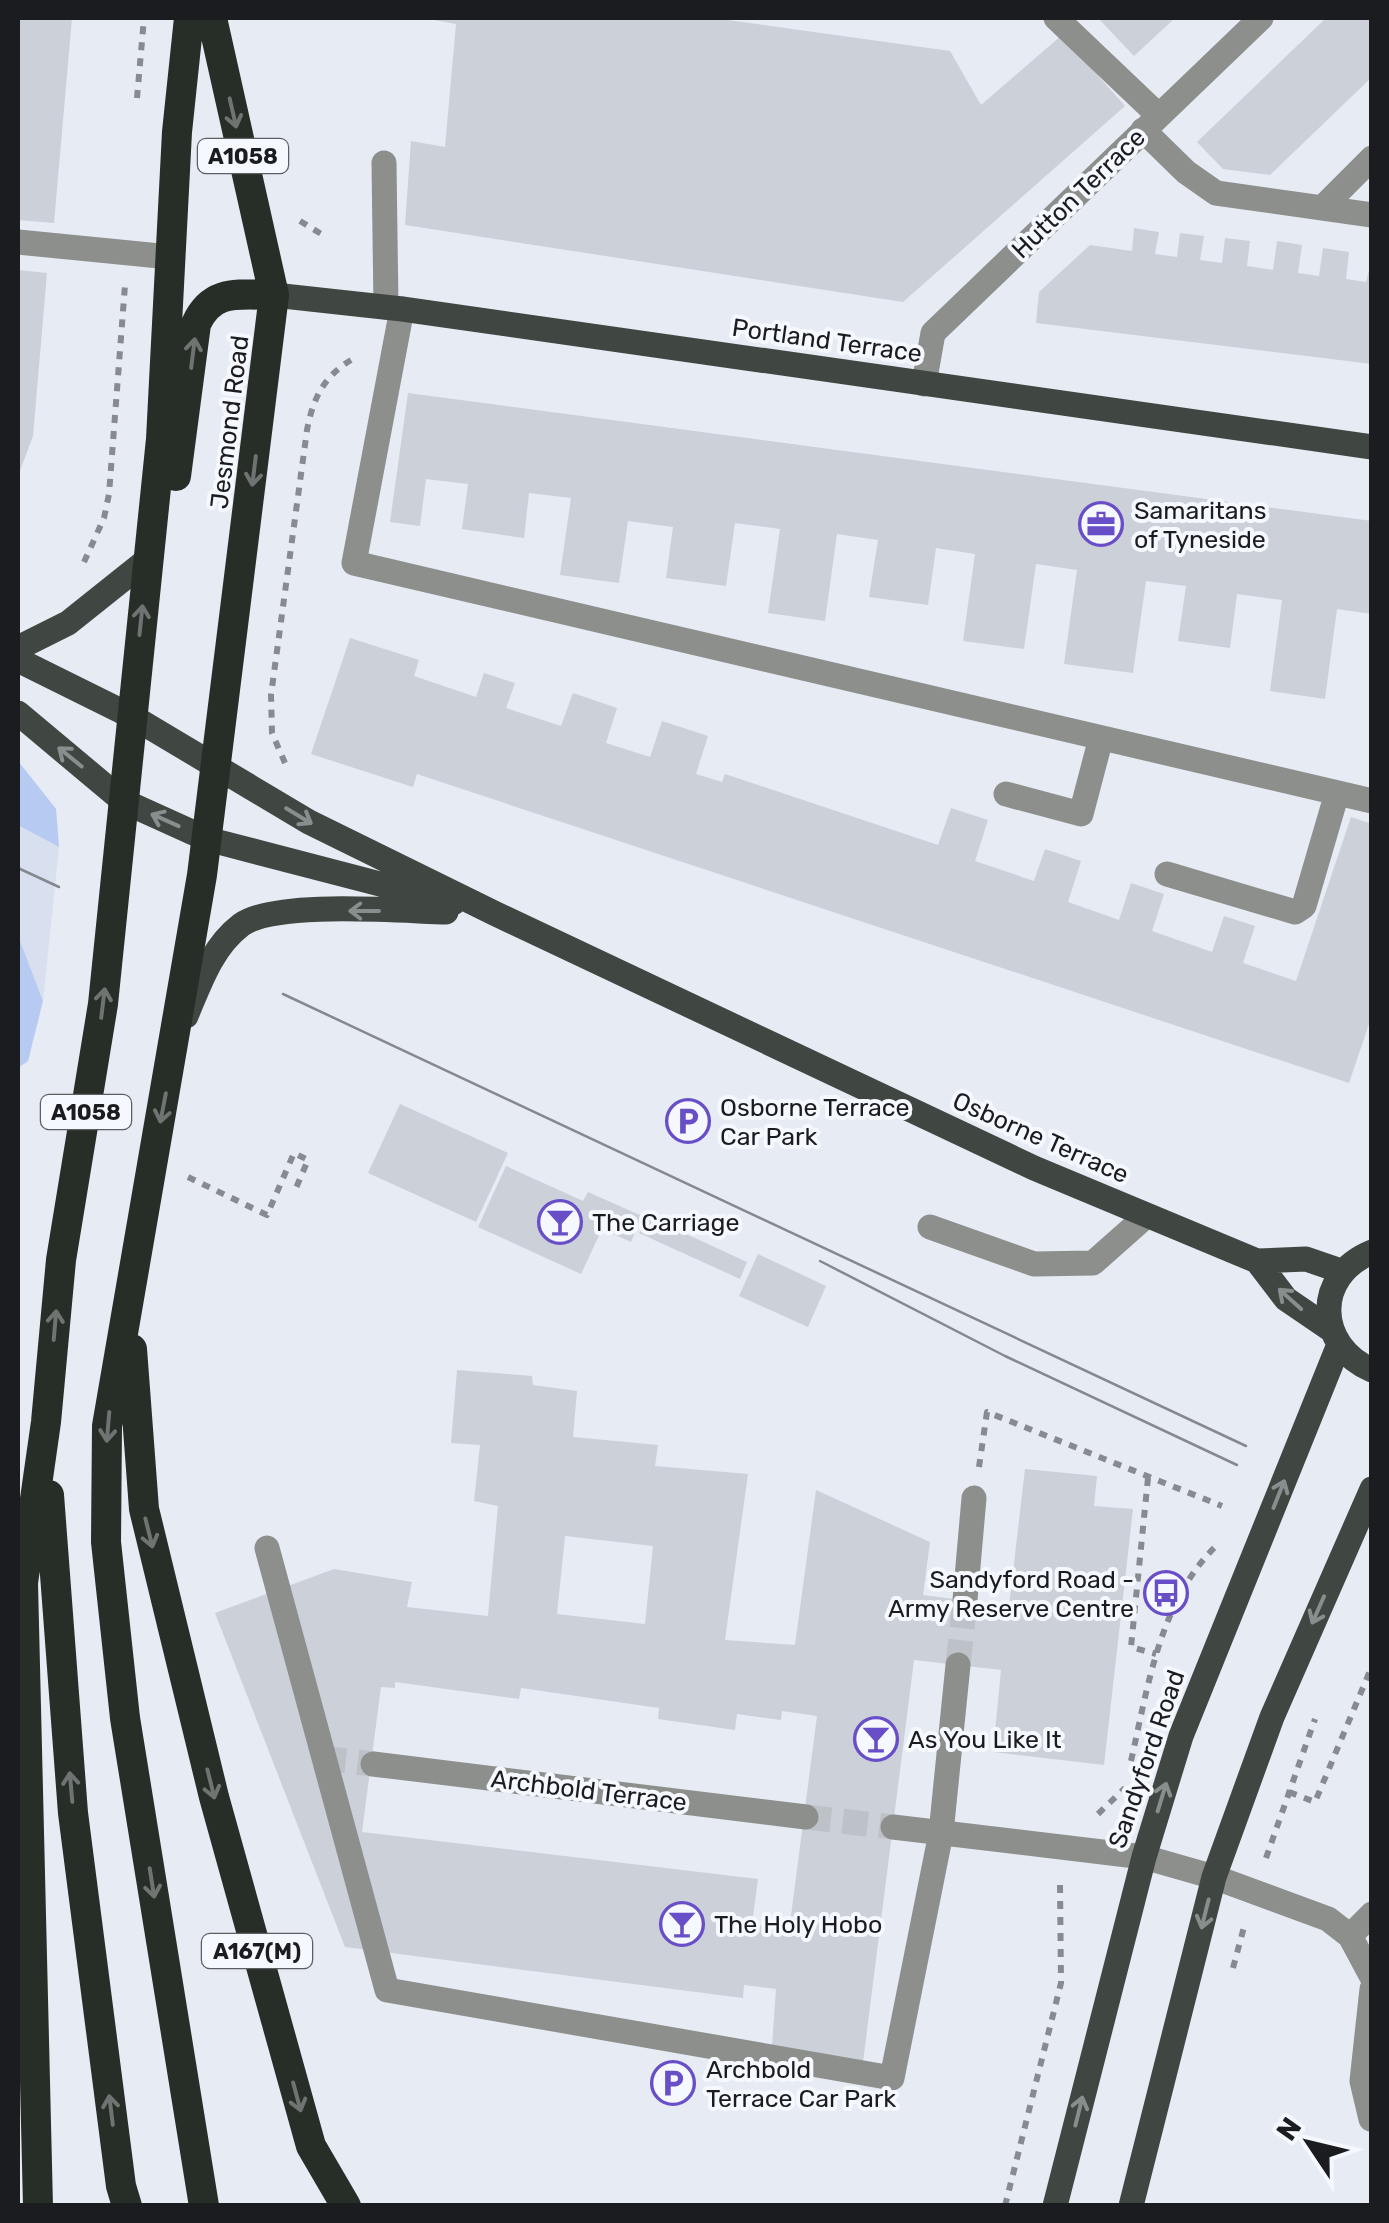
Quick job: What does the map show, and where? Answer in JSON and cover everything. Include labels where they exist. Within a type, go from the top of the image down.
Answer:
[{"type":"highway","name":"A1058","points":[[46,1422],[61,1260],[104,1004],[149,555],[189,18]]},
{"type":"highway","name":"Jesmond Road","points":[[207,839],[274,295],[212,18]]},
{"type":"highway","name":"A1058","points":[[149,555],[174,497],[196,324],[204,306],[220,295],[274,295]]},
{"type":"highway","name":"A1058","points":[[128,1296],[176,1042],[207,839]]},
{"type":"highway","name":"A167(M)","points":[[128,1296],[107,1426],[106,1542],[125,1718],[204,2206]]},
{"type":"highway","name":"A167(M)","points":[[128,1296],[148,1527],[214,1797],[310,2146],[346,2206]]},
{"type":"highway","points":[[38,2206],[23,1583],[46,1422]]},
{"type":"highway","points":[[46,1422],[73,1813],[128,2206]]},
{"type":"main road","name":"Portland Terrace","points":[[274,295],[394,308],[1372,447]]},
{"type":"main road","points":[[18,648],[68,624],[149,555]]},
{"type":"main road","name":"Osborne Terrace","points":[[18,660],[217,764],[308,822],[496,914],[1145,1216],[1257,1261],[1286,1298],[1334,1338],[1353,1362],[1372,1370]]},
{"type":"main road","name":"Osborne Terrace","points":[[18,713],[123,801],[207,839],[496,914]]},
{"type":"main road","points":[[176,1042],[205,970],[245,922],[288,912],[496,914]]},
{"type":"main road","points":[[1257,1261],[1306,1259],[1341,1271],[1372,1252]]},
{"type":"main road","name":"Sandyford Road","points":[[1055,2206],[1144,1857],[1180,1736],[1334,1338],[1331,1288],[1341,1271]]},
{"type":"main road","points":[[1131,2206],[1214,1876],[1272,1716],[1372,1489]]},
{"type":"street","points":[[1056,18],[1150,122],[1186,172],[1216,193],[1372,215]]},
{"type":"street","name":"Hutton Terrace","points":[[924,384],[933,333],[1261,18]]},
{"type":"street","points":[[1322,208],[1372,158]]},
{"type":"street","points":[[384,163],[394,308],[354,563],[1372,801]]},
{"type":"street","points":[[18,242],[170,257]]},
{"type":"street","points":[[1006,794],[1081,814],[1101,738]]},
{"type":"street","points":[[1167,874],[1295,912],[1304,906],[1337,793]]},
{"type":"street","points":[[930,1227],[1034,1264],[1093,1262],[1145,1216]]},
{"type":"street","points":[[965,1600],[974,1498]]},
{"type":"street","points":[[267,1548],[388,1990],[892,2078],[942,1832],[958,1666]]},
{"type":"street","name":"Archbold Terrace","points":[[372,1764],[806,1816]]},
{"type":"street","points":[[893,1826],[1144,1857],[1214,1876],[1328,1919],[1350,1936],[1372,1976]]},
{"type":"street","points":[[1350,1936],[1372,1914]]},
{"type":"street","points":[[1371,2119],[1362,2081],[1372,1989]]},
{"type":"path","points":[[136,111],[144,18]]},
{"type":"path","points":[[75,574],[94,546],[109,494],[127,253]]},
{"type":"path","points":[[289,768],[272,733],[270,695],[307,430],[326,380],[351,360]]},
{"type":"path","points":[[192,1159],[188,1177],[267,1215],[294,1153],[308,1160],[296,1188]]},
{"type":"path","points":[[974,1498],[986,1412],[1222,1506]]},
{"type":"path","points":[[1148,1478],[1131,1647],[1156,1654]]},
{"type":"path","points":[[1289,1792],[1315,1802],[1372,1666]]},
{"type":"shaded area","points":[[18,761],[56,809],[59,847],[43,1001],[18,988]]},
{"type":"shaded area","points":[[18,761],[56,809],[59,847],[18,825]]},
{"type":"shaded area","points":[[18,936],[43,1001],[28,1061],[18,1068]]},
{"type":"building","points":[[18,18],[72,18],[54,223],[18,220]]},
{"type":"building","points":[[423,18],[713,18],[950,51],[981,105],[1062,35],[1125,106],[903,302],[405,225],[411,141],[445,147],[456,24]]},
{"type":"building","points":[[1098,18],[1175,18],[1134,56]]},
{"type":"building","points":[[1326,18],[1372,18],[1372,77],[1270,175],[1223,169],[1197,142]]},
{"type":"building","points":[[1134,228],[1159,232],[1155,254],[1177,257],[1180,233],[1204,236],[1200,260],[1222,263],[1225,238],[1250,241],[1247,266],[1273,270],[1277,241],[1302,245],[1298,273],[1319,276],[1323,248],[1349,252],[1346,279],[1366,282],[1372,259],[1372,364],[1036,323],[1039,292],[1090,245],[1132,251]]},
{"type":"building","points":[[18,270],[47,273],[33,436],[18,476]]},
{"type":"building","points":[[408,393],[1372,521],[1372,614],[1337,609],[1325,699],[1270,691],[1282,600],[1237,594],[1230,648],[1178,641],[1186,586],[1146,581],[1133,673],[1064,664],[1077,570],[1036,564],[1024,649],[963,641],[975,554],[936,548],[928,605],[869,597],[878,540],[837,534],[825,621],[768,613],[780,529],[735,523],[726,586],[666,578],[673,527],[628,521],[619,583],[560,575],[571,498],[529,493],[524,538],[462,529],[468,484],[426,479],[420,526],[390,522]]},
{"type":"building","points":[[350,638],[419,660],[414,676],[476,697],[484,673],[515,683],[506,708],[561,726],[573,693],[617,708],[606,743],[650,757],[662,721],[708,736],[696,774],[722,782],[725,774],[938,845],[951,808],[988,820],[975,861],[1034,881],[1045,849],[1081,861],[1068,902],[1119,920],[1131,883],[1164,894],[1152,931],[1212,952],[1224,916],[1255,926],[1243,963],[1296,981],[1351,817],[1372,824],[1372,1015],[1349,1083],[417,774],[413,787],[311,754]]},
{"type":"building","points":[[400,1104],[508,1153],[476,1222],[368,1173]]},
{"type":"building","name":"The Carriage","points":[[506,1166],[583,1201],[588,1192],[642,1216],[631,1242],[602,1229],[581,1274],[478,1227]]},
{"type":"building","points":[[647,1216],[747,1262],[740,1279],[639,1233]]},
{"type":"building","points":[[758,1254],[826,1286],[808,1327],[739,1296]]},
{"type":"building","points":[[457,1370],[532,1376],[533,1385],[577,1391],[573,1437],[658,1445],[655,1466],[748,1474],[725,1640],[795,1645],[816,1490],[930,1542],[923,1595],[1009,1606],[1025,1469],[1097,1476],[1094,1506],[1133,1509],[1104,1765],[993,1752],[1001,1670],[914,1660],[863,2062],[772,2046],[776,1989],[744,1985],[743,1998],[345,1947],[215,1613],[334,1569],[412,1582],[407,1607],[488,1616],[498,1506],[474,1501],[480,1445],[451,1443]],"holes":[[[565,1536],[653,1546],[645,1624],[557,1614]],[[395,1682],[519,1699],[521,1688],[659,1708],[658,1719],[735,1730],[737,1714],[781,1720],[782,1711],[817,1716],[789,1931],[752,1924],[758,1879],[362,1832],[381,1687],[395,1688]]]},
{"type":"tunnel","points":[[958,1665],[965,1600]]},
{"type":"tunnel","points":[[321,1758],[373,1764]]},
{"type":"tunnel","points":[[806,1817],[893,1827]]},
{"type":"tram line","points":[[18,868],[59,887]]},
{"type":"tram line","points":[[283,994],[1246,1446]]},
{"type":"tram line","points":[[820,1261],[1005,1356],[1237,1465]]},
{"type":"place","name":"Samaritans of Tyneside","points":[[1101,524]]},
{"type":"place","name":"Osborne Terrace Car Park","points":[[688,1121]]},
{"type":"place","name":"The Carriage","points":[[560,1222]]},
{"type":"place","name":"Sandyford Road - Army Reserve Centre","points":[[1166,1593]]},
{"type":"place","name":"As You Like It","points":[[876,1739]]},
{"type":"place","name":"The Holy Hobo","points":[[682,1924]]},
{"type":"place","name":"Archbold Terrace Car Park","points":[[673,2083]]}]
